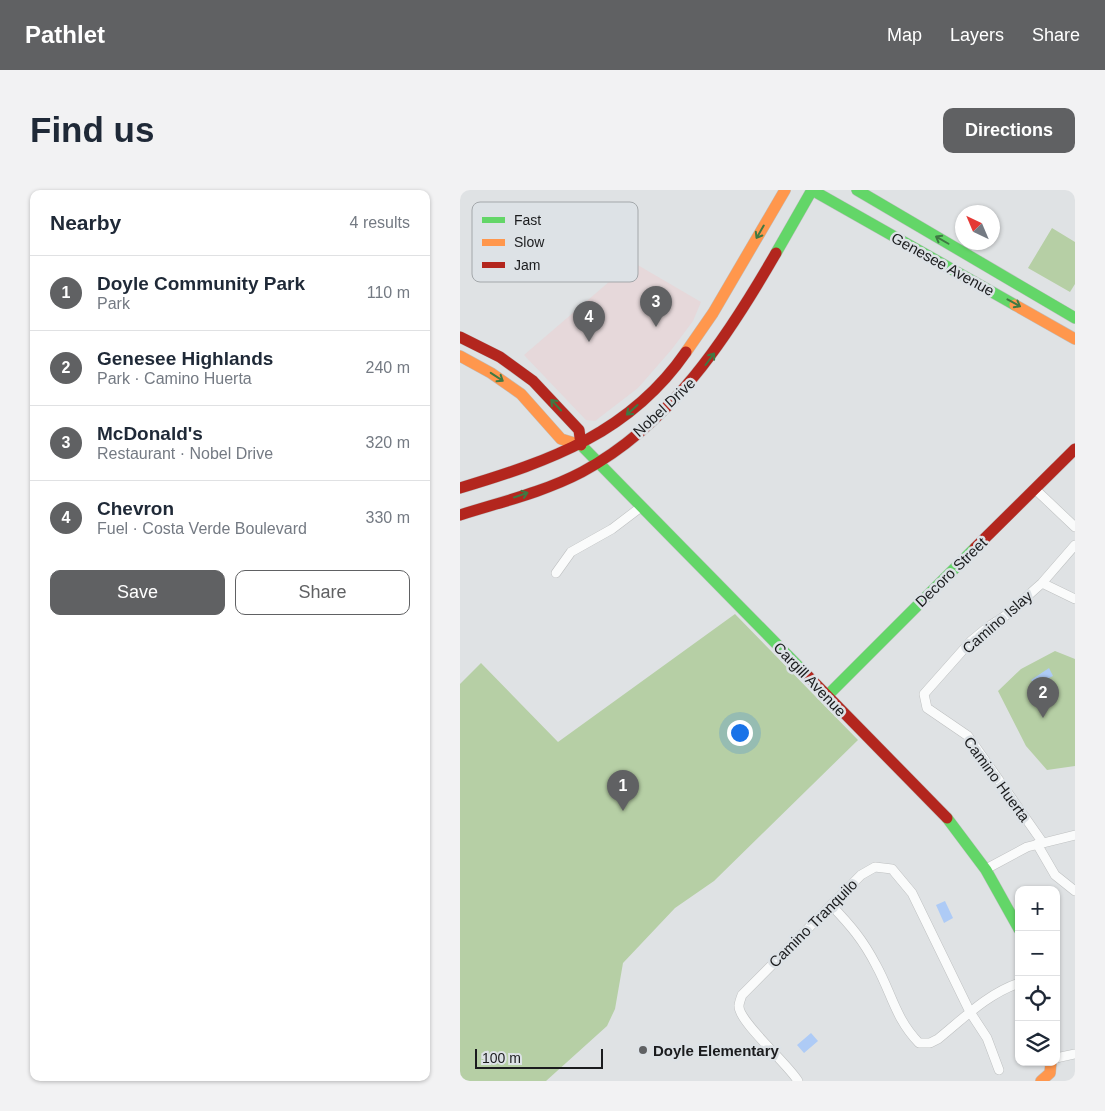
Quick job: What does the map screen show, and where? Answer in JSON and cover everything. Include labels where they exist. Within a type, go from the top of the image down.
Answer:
[{"type":"main road","name":"Nobel Drive","points":[[460,488],[527,468],[581,445],[625,416],[668,377],[708,322],[784,190]]},
{"type":"main road","name":"Nobel Drive","points":[[460,515],[561,481],[598,463],[677,398],[711,359],[746,306],[812,190]]},
{"type":"main road","name":"Genesee Avenue","points":[[812,190],[1075,339]]},
{"type":"main road","name":"Genesee Avenue","points":[[857,190],[1075,318]]},
{"type":"main road","points":[[460,337],[500,357],[533,381],[578,430],[581,445],[560,439],[521,394],[491,373],[460,356]]},
{"type":"main road","name":"Cargill Avenue","points":[[581,445],[945,816],[968,842],[1001,892],[1015,921]]},
{"type":"main road","name":"Decoro Street","points":[[827,696],[1036,490],[1075,449]]},
{"type":"street","points":[[1036,490],[1075,527]]},
{"type":"street","points":[[556,573],[571,552],[612,529],[641,507]]},
{"type":"street","name":"Camino Islay","points":[[924,702],[924,694],[972,641],[1005,616],[1042,583],[1075,545]]},
{"type":"street","points":[[1042,583],[1075,599]]},
{"type":"street","name":"Camino Huerta","points":[[924,702],[927,708],[968,736],[1040,843],[1055,875],[1075,891]]},
{"type":"street","points":[[986,869],[1040,843],[1075,835]]},
{"type":"street","name":"Camino Tranquilo","points":[[798,1081],[791,1069],[743,1019],[738,1007],[742,995],[861,875],[876,868],[892,869],[912,893],[970,1012],[986,1038],[999,1070]]},
{"type":"street","points":[[832,906],[859,934],[877,966],[904,1027],[919,1043],[930,1043],[938,1039],[970,1012],[1003,989],[1015,984]]},
{"type":"street","points":[[1060,1057],[1075,1054]]},
{"type":"shaded area","points":[[638,265],[701,302],[693,321],[672,349],[638,388],[595,421],[586,420],[524,355],[609,282],[638,282]]},
{"type":"green space","points":[[1052,228],[1075,242],[1075,284],[1070,292],[1028,268]]},
{"type":"green space","points":[[735,614],[858,740],[714,881],[675,908],[623,963],[615,1009],[607,1026],[546,1081],[460,1081],[460,684],[481,663],[558,742]]},
{"type":"green space","points":[[1055,651],[1075,659],[1075,766],[1047,770],[1026,746],[998,691],[1021,669]]},
{"type":"water","points":[[1049,668],[1053,676],[1045,680],[1046,687],[1042,691],[1031,680]]},
{"type":"water","points":[[945,901],[953,918],[944,923],[936,905]]},
{"type":"water","points":[[811,1033],[818,1041],[804,1053],[797,1045]]},
{"type":"traffic: fast","points":[[776,253],[812,190]]},
{"type":"traffic: fast","points":[[812,190],[1015,305]]},
{"type":"traffic: fast","points":[[857,190],[1075,318]]},
{"type":"traffic: fast","points":[[581,445],[806,674]]},
{"type":"traffic: fast","points":[[827,696],[975,548]]},
{"type":"traffic: fast","points":[[947,818],[986,870],[1015,922]]},
{"type":"traffic: slow","points":[[686,352],[713,313],[785,190]]},
{"type":"traffic: slow","points":[[1015,305],[1075,339]]},
{"type":"traffic: slow","points":[[460,356],[491,373],[521,394],[561,439],[581,445]]},
{"type":"traffic: slow","points":[[1041,1081],[1050,1073],[1051,1066]]},
{"type":"traffic: jam","points":[[460,515],[522,496],[568,479],[614,452],[643,429],[670,404],[717,347],[776,253]]},
{"type":"traffic: jam","points":[[460,337],[500,357],[533,381],[579,430],[581,445]]},
{"type":"traffic: jam","points":[[460,488],[525,467],[586,440],[614,424],[640,404],[664,380],[686,352]]},
{"type":"traffic: jam","points":[[975,548],[1075,449]]},
{"type":"traffic: jam","points":[[806,674],[947,818]]},
{"type":"place","name":"McDonald's","points":[[656,327]]},
{"type":"place","name":"Chevron","points":[[589,342]]},
{"type":"place","name":"Genesee Highlands","points":[[1043,718]]},
{"type":"place","name":"Doyle Community Park","points":[[623,811]]},
{"type":"place","name":"Doyle Elementary","points":[[643,1050]]}]
